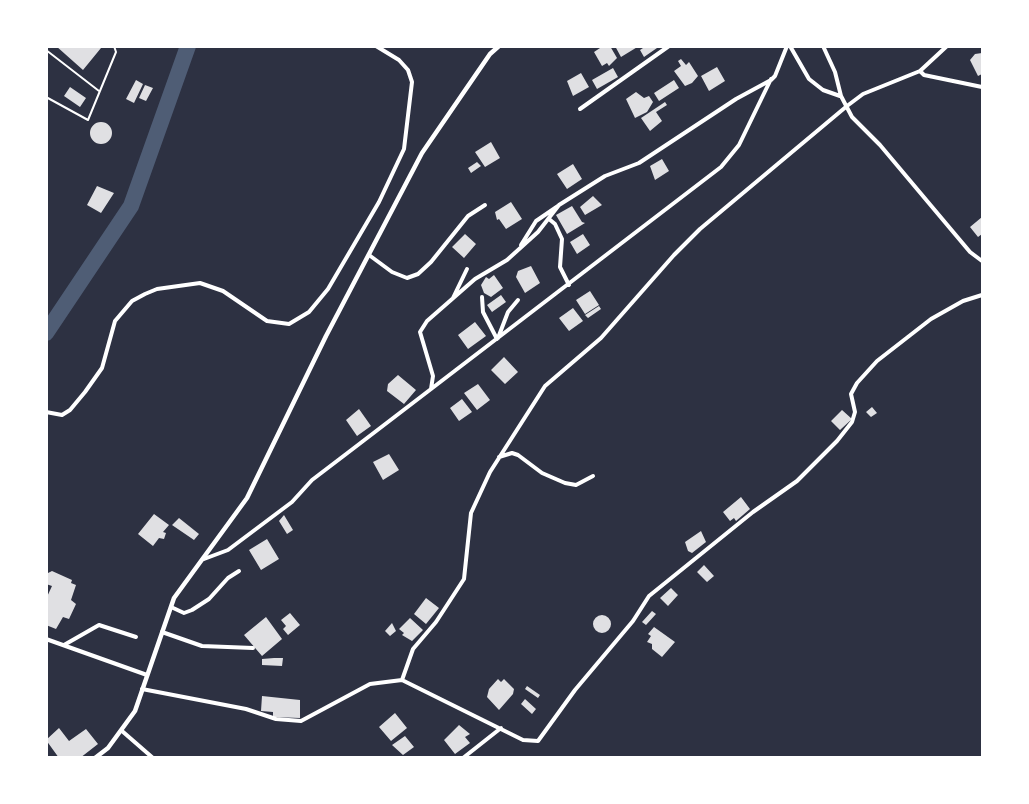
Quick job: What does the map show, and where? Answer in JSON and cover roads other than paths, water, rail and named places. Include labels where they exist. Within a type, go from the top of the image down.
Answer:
[{"type":"street","points":[[95,758],[108,748],[135,711],[171,607],[248,498],[422,153],[490,54],[499,46]]},
{"type":"street","points":[[579,109],[669,46]]},
{"type":"street","points":[[204,559],[228,550],[292,502],[312,480],[721,167],[739,145],[789,46]]},
{"type":"street","points":[[789,46],[809,79],[823,90],[841,96]]},
{"type":"street","points":[[823,46],[835,72],[841,96],[852,117],[880,145],[970,252],[982,261]]},
{"type":"street","points":[[402,680],[413,649],[436,622],[464,579],[471,513],[498,457],[522,425],[545,387],[601,338],[674,255],[700,230],[863,94],[920,71],[947,46]]},
{"type":"street","points":[[46,412],[62,415],[70,410],[102,368],[115,321],[132,301],[157,289],[200,283],[223,291],[267,321],[289,324],[309,312],[328,289],[379,202],[404,149],[412,82],[408,70],[399,60],[377,47]]},
{"type":"street","points":[[920,71],[924,75],[982,87]]},
{"type":"street","points":[[519,248],[536,220],[605,176],[624,171],[656,153],[736,99],[771,79]]},
{"type":"street","points":[[369,255],[392,272],[407,278],[418,274],[431,262],[468,216],[485,205]]},
{"type":"street","points":[[430,390],[433,376],[420,332],[428,321],[452,302],[475,279],[507,260],[549,219],[559,205]]},
{"type":"street","points":[[549,219],[555,224],[562,239],[560,267],[569,285]]},
{"type":"street","points":[[452,302],[467,269]]},
{"type":"street","points":[[142,688],[246,709],[276,719],[301,721],[370,684],[402,680],[523,740],[538,741],[575,690],[633,621],[649,596],[753,512],[797,480],[837,441],[852,422],[855,412],[851,394],[857,383],[877,361],[931,319],[963,301],[982,295]]},
{"type":"street","points":[[482,297],[483,312],[497,339]]},
{"type":"street","points":[[497,339],[508,312],[518,300]]},
{"type":"street","points":[[498,457],[512,453],[518,455],[542,473],[565,483],[576,485],[593,476]]},
{"type":"street","points":[[171,607],[183,613],[192,610],[209,599],[228,578],[239,571]]},
{"type":"street","points":[[63,645],[99,625],[136,637]]},
{"type":"street","points":[[161,632],[202,646],[253,648]]},
{"type":"street","points":[[46,639],[147,675]]},
{"type":"street","points":[[463,758],[501,728]]},
{"type":"street","points":[[122,731],[153,758]]},
{"type":"lane","points":[[46,97],[87,120],[116,52],[114,46]]},
{"type":"lane","points":[[46,50],[99,91]]},
{"type":"waterway","points":[[46,333],[131,206],[188,46]]}]
